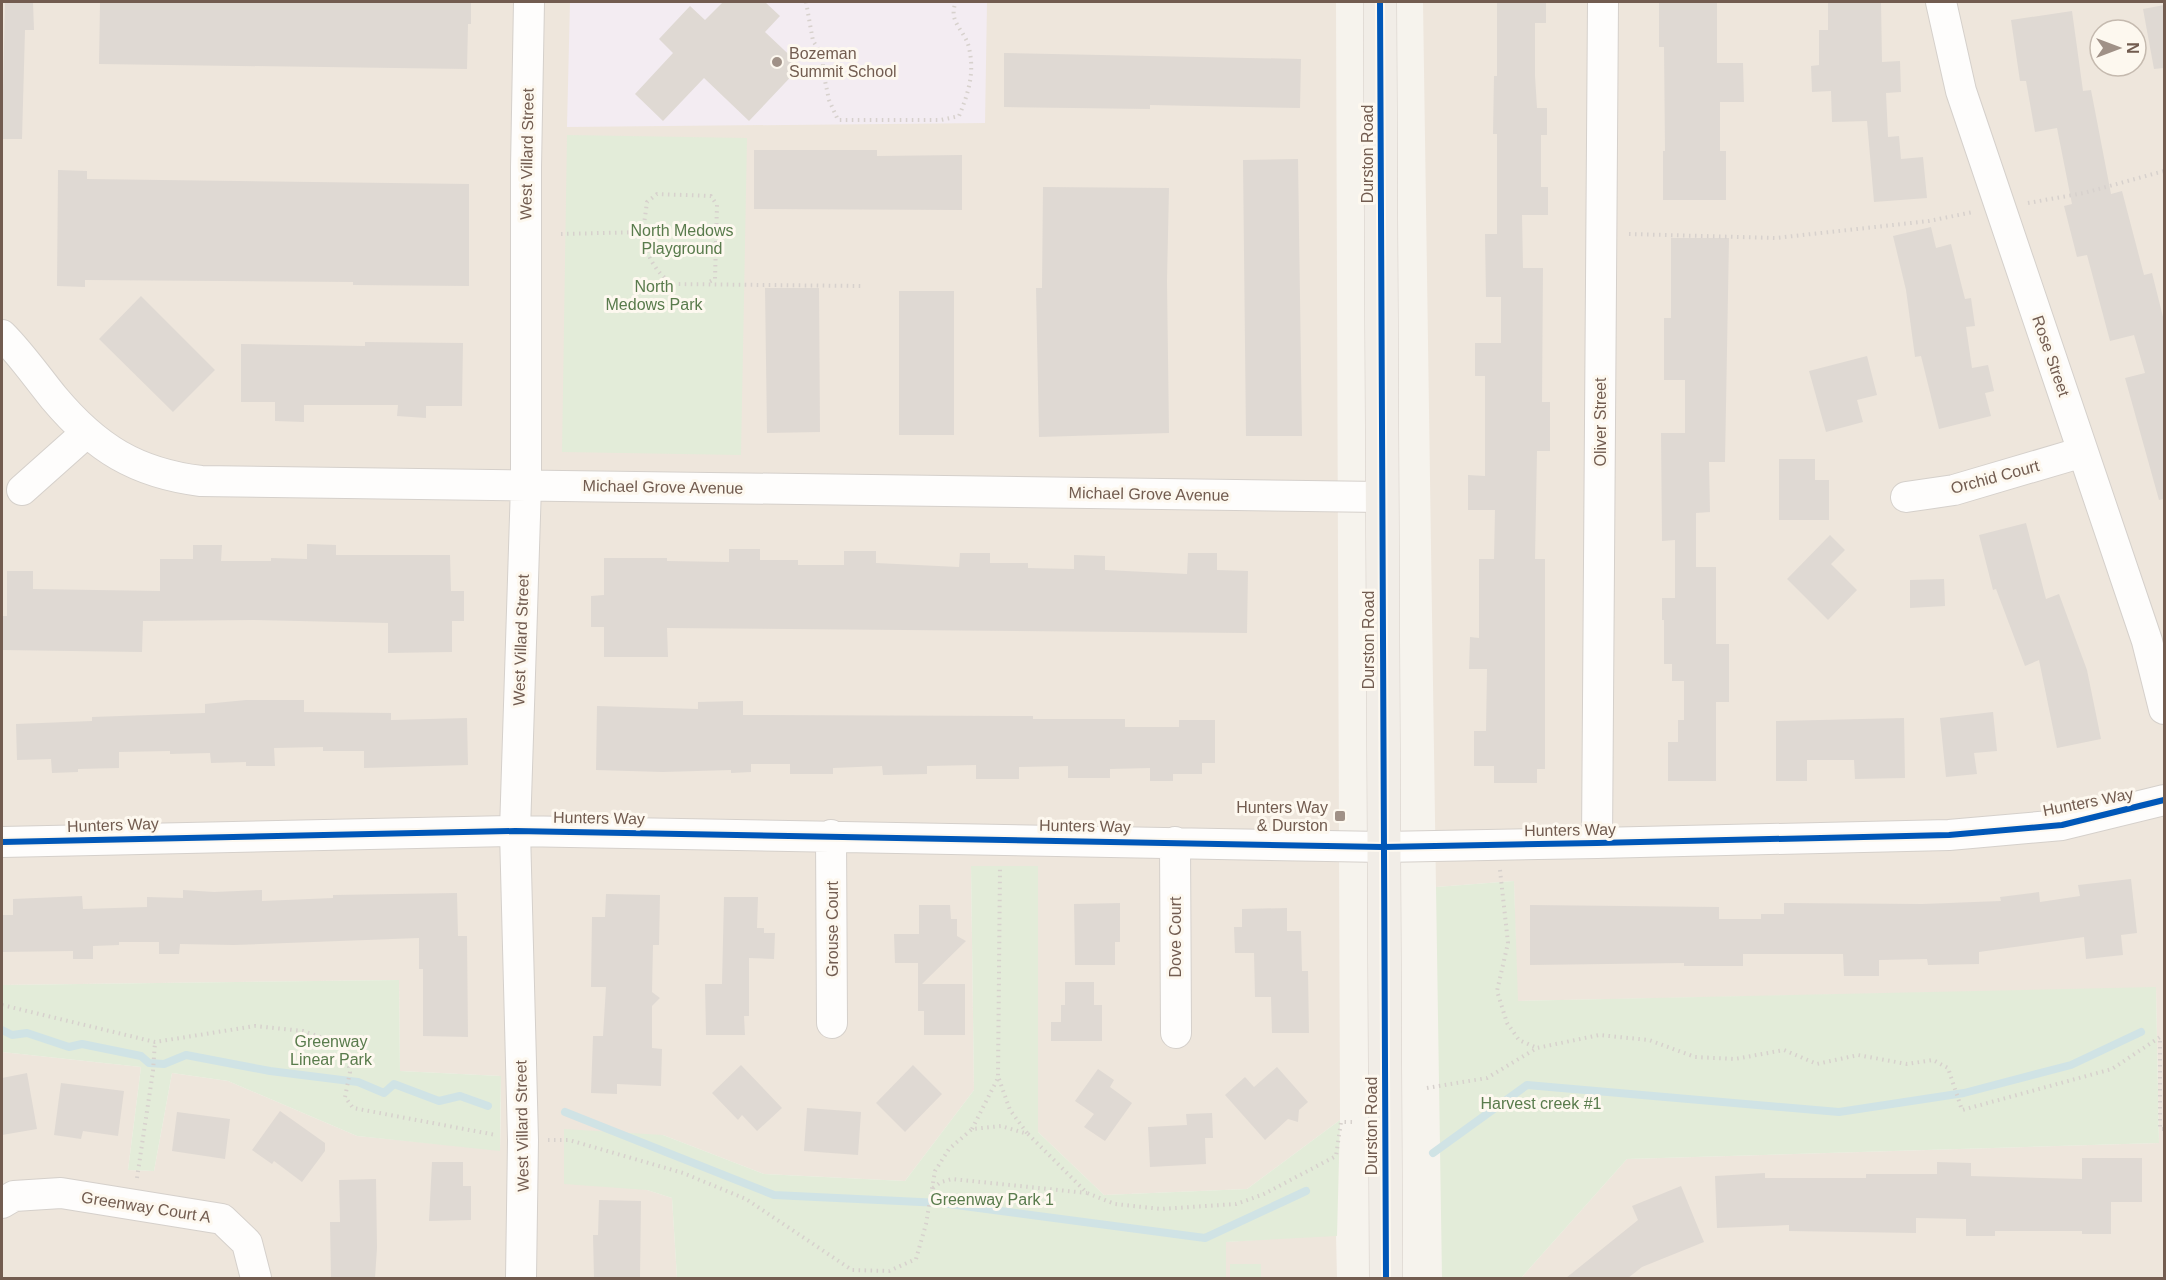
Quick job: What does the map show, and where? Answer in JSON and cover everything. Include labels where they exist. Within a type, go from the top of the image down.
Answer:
[{"type":"main road","name":"Durston Road","points":[[1380,2],[1386,1278]]},
{"type":"street","name":"West Villard Street","points":[[521,1278],[523,1140],[515,831],[526,485],[526,167],[529,2]]},
{"type":"street","name":"Oliver Street","points":[[1597,843],[1603,2]]},
{"type":"street","name":"Rose Street","points":[[1941,2],[1961,91],[2147,641],[2164,709]]},
{"type":"street","name":"Michael Grove Avenue","points":[[2,334],[86,433],[104,448],[153,471],[201,481],[1381,497]]},
{"type":"street","points":[[22,490],[86,433]]},
{"type":"street","name":"Orchid Court","points":[[1906,497],[1954,490],[2083,452]]},
{"type":"street","name":"Hunters Way","points":[[2,842],[515,831],[1000,838],[1383,847],[1597,843],[1949,836],[2062,825],[2164,800]]},
{"type":"street","name":"Grouse Court","points":[[831,836],[832,1023]]},
{"type":"street","name":"Dove Court","points":[[1175,842],[1176,1033]]},
{"type":"street","name":"Greenway Court A","points":[[2,1203],[14,1196],[61,1193],[222,1219],[247,1243],[256,1278]]},
{"type":"path","points":[[806,2],[813,41],[823,56],[823,71],[829,100],[838,120],[941,120],[959,116],[968,93],[972,72],[969,46],[955,25],[956,2]]},
{"type":"path","points":[[1601,233],[1776,238],[1929,221],[2084,193],[2164,171]]},
{"type":"path","points":[[704,285],[715,279],[717,205],[711,196],[657,194],[647,202],[643,245],[663,278],[673,284],[704,285],[861,286]]},
{"type":"path","points":[[561,234],[643,232]]},
{"type":"path","points":[[1000,838],[998,1078],[1010,1110],[1028,1134],[1087,1193]]},
{"type":"path","points":[[1497,844],[1508,943],[1497,991],[1507,1023],[1513,1032],[1519,1040],[1537,1048]]},
{"type":"path","points":[[2,1005],[155,1042],[255,1026],[303,1031],[345,1046],[350,1072],[345,1097],[353,1108],[523,1140],[569,1140],[682,1173],[747,1199],[852,1270],[889,1272],[916,1259],[927,1219],[935,1171],[949,1149],[972,1130],[998,1078]]},
{"type":"path","points":[[1427,1088],[1487,1078],[1537,1048],[1599,1035],[1649,1040],[1695,1058],[1735,1059],[1784,1050],[1816,1064],[1858,1055],[1907,1064],[1934,1060],[1948,1068],[1962,1110],[2112,1069],[2160,1037],[2160,1129],[2164,1129]]},
{"type":"path","points":[[132,1206],[153,1071],[155,1042]]},
{"type":"path","points":[[932,1190],[941,1182],[952,1179],[1087,1193],[1115,1204],[1161,1209],[1236,1204],[1264,1194],[1336,1156],[1341,1122],[1356,1122]]},
{"type":"path","points":[[972,1130],[1001,1126],[1028,1134]]},
{"type":"shaded area","points":[[2,2],[1336,2],[1340,1120],[1247,1189],[1104,1195],[1038,1132],[1038,867],[971,866],[974,1090],[905,1181],[764,1174],[663,1135],[647,1190],[672,1198],[677,1278],[2,1278],[2,1052],[141,1067],[128,1170],[154,1171],[172,1073],[228,1081],[357,1136],[500,1150],[501,1076],[400,1071],[399,980],[2,985]]},
{"type":"shaded area","name":"Bozeman Summit School","points":[[570,2],[987,2],[985,123],[567,127]]},
{"type":"shaded area","points":[[1423,2],[2164,2],[2164,1278],[1521,1278],[1627,1159],[2159,1143],[2156,988],[1517,1001],[1514,881],[1436,887]]},
{"type":"shaded area","points":[[1336,1234],[1337,1278],[1226,1278],[1226,1242]]},
{"type":"green space","name":"North Medows Park","points":[[567,135],[747,138],[741,455],[562,452]]},
{"type":"green space","name":"Greenway Park 1","points":[[971,866],[1038,866],[1038,1132],[1104,1195],[1247,1189],[1340,1120],[1337,1236],[1226,1242],[1226,1278],[677,1278],[672,1198],[647,1190],[564,1184],[564,1129],[663,1135],[764,1174],[905,1181],[974,1090]]},
{"type":"green space","name":"Harvest creek #1","points":[[1514,881],[1518,1001],[2156,987],[2159,1143],[1627,1159],[1521,1278],[1442,1278],[1436,887]]},
{"type":"green space","name":"Greenway Linear Park","points":[[399,980],[400,1071],[501,1076],[500,1151],[357,1136],[228,1081],[172,1073],[154,1171],[128,1170],[141,1067],[2,1052],[2,985]]},
{"type":"green space","points":[[1230,1264],[1261,1264],[1261,1278],[1230,1278]]},
{"type":"building","points":[[5,2],[33,2],[34,30],[25,30],[22,139],[2,139]]},
{"type":"building","points":[[100,2],[471,2],[467,69],[99,64]]},
{"type":"building","points":[[723,2],[765,2],[780,16],[765,32],[801,66],[749,121],[704,78],[663,121],[635,94],[673,53],[659,39],[690,6],[705,20]]},
{"type":"building","points":[[1497,2],[1546,2],[1546,23],[1535,23],[1535,76],[1537,108],[1547,108],[1547,135],[1541,135],[1541,187],[1548,187],[1548,215],[1522,215],[1523,268],[1543,268],[1542,402],[1550,402],[1550,451],[1537,451],[1535,559],[1545,559],[1545,769],[1537,769],[1537,783],[1494,783],[1494,766],[1474,766],[1474,731],[1486,731],[1487,669],[1469,669],[1470,637],[1479,638],[1479,559],[1494,559],[1495,510],[1468,510],[1468,475],[1485,476],[1485,376],[1475,376],[1475,343],[1501,343],[1501,297],[1486,297],[1485,234],[1497,234],[1497,134],[1493,134],[1494,76],[1497,76]]},
{"type":"building","points":[[1659,2],[1717,2],[1717,63],[1743,63],[1744,102],[1720,102],[1720,151],[1726,151],[1726,200],[1663,200],[1664,47],[1659,47]]},
{"type":"building","points":[[1828,2],[1881,2],[1882,62],[1900,61],[1901,92],[1886,93],[1888,137],[1899,136],[1901,159],[1923,157],[1927,198],[1874,202],[1867,121],[1832,122],[1831,91],[1812,92],[1811,66],[1819,65],[1819,30],[1828,30]]},
{"type":"building","points":[[2164,5],[2164,68],[2154,69],[2148,36],[2148,18],[2145,18],[2143,9]]},
{"type":"building","points":[[2072,11],[2083,91],[2091,90],[2111,194],[2122,191],[2144,275],[2152,273],[2164,321],[2164,499],[2159,500],[2125,378],[2145,373],[2134,335],[2110,341],[2087,255],[2077,257],[2064,206],[2072,204],[2057,128],[2035,132],[2026,81],[2020,81],[2011,20]]},
{"type":"building","points":[[1004,53],[1301,59],[1300,108],[1150,105],[1150,109],[1004,107]]},
{"type":"building","points":[[754,150],[877,150],[877,156],[962,155],[962,210],[754,209]]},
{"type":"building","points":[[1298,159],[1302,436],[1246,436],[1243,160]]},
{"type":"building","points":[[58,170],[87,171],[87,179],[469,184],[469,286],[353,285],[353,282],[85,280],[85,287],[57,286]]},
{"type":"building","points":[[1043,187],[1169,188],[1167,281],[1169,433],[1039,437],[1036,288],[1042,288]]},
{"type":"building","points":[[1931,227],[1936,248],[1951,244],[1965,299],[1971,298],[1975,326],[1966,327],[1972,368],[1988,365],[1994,391],[1985,393],[1991,416],[1939,429],[1921,356],[1915,357],[1906,290],[1893,236]]},
{"type":"building","points":[[1671,238],[1729,238],[1725,462],[1709,462],[1710,512],[1696,513],[1696,567],[1716,567],[1716,644],[1729,644],[1729,702],[1716,702],[1716,781],[1668,781],[1668,742],[1678,742],[1678,720],[1684,720],[1684,681],[1672,681],[1672,664],[1664,664],[1664,620],[1662,620],[1662,598],[1675,598],[1675,540],[1662,541],[1661,433],[1685,433],[1685,380],[1664,380],[1664,318],[1671,318]]},
{"type":"building","points":[[765,288],[819,288],[820,432],[767,433]]},
{"type":"building","points":[[899,291],[954,291],[954,435],[899,435]]},
{"type":"building","points":[[141,296],[215,370],[173,412],[99,339]]},
{"type":"building","points":[[365,342],[463,343],[462,406],[426,406],[426,418],[397,416],[398,405],[304,405],[304,422],[275,421],[275,402],[241,402],[241,344],[365,346]]},
{"type":"building","points":[[1867,356],[1877,395],[1857,400],[1863,422],[1826,432],[1809,371]]},
{"type":"building","points":[[1779,459],[1815,459],[1815,480],[1829,480],[1829,520],[1779,520]]},
{"type":"building","points":[[2026,523],[2046,599],[2059,594],[2087,670],[2101,739],[2057,748],[2039,660],[2025,666],[1996,589],[1993,590],[1979,535]]},
{"type":"building","points":[[1830,535],[1845,550],[1831,564],[1857,590],[1828,620],[1787,579]]},
{"type":"building","points":[[307,544],[336,545],[336,555],[450,555],[451,591],[464,591],[464,621],[452,621],[452,652],[388,653],[388,623],[254,620],[143,621],[142,652],[2,650],[2,616],[7,616],[7,571],[33,571],[33,589],[160,591],[160,559],[193,559],[193,545],[222,545],[221,561],[271,561],[271,558],[307,559]]},
{"type":"building","points":[[729,549],[760,549],[760,560],[798,560],[798,565],[844,565],[844,551],[876,551],[876,563],[959,567],[960,553],[990,553],[990,563],[1028,563],[1028,568],[1074,569],[1074,555],[1105,556],[1105,570],[1187,574],[1188,553],[1217,553],[1217,570],[1248,571],[1247,633],[667,628],[668,657],[604,657],[604,627],[591,627],[591,596],[604,595],[604,558],[667,558],[667,561],[729,562]]},
{"type":"building","points":[[1944,579],[1945,606],[1910,608],[1910,580]]},
{"type":"building","points":[[246,700],[304,700],[304,712],[391,713],[391,720],[467,718],[468,765],[364,768],[364,751],[323,751],[323,747],[274,748],[275,766],[246,766],[246,762],[211,763],[210,753],[170,754],[170,751],[119,752],[119,768],[78,769],[78,772],[52,773],[51,759],[17,760],[16,724],[92,721],[92,717],[205,713],[205,704]]},
{"type":"building","points":[[743,701],[743,715],[1033,716],[1033,719],[1125,719],[1125,727],[1179,727],[1179,720],[1215,720],[1215,763],[1202,763],[1202,774],[1173,774],[1173,781],[1150,781],[1150,768],[1110,769],[1110,778],[1068,778],[1068,766],[1019,767],[1019,779],[976,779],[976,765],[927,766],[927,774],[883,775],[882,766],[833,768],[833,774],[790,774],[790,764],[751,764],[751,772],[731,773],[731,770],[663,772],[596,770],[597,706],[698,709],[698,702]]},
{"type":"building","points":[[1993,712],[1997,751],[1974,753],[1977,774],[1946,777],[1940,718]]},
{"type":"building","points":[[1904,718],[1905,778],[1855,779],[1854,760],[1807,760],[1807,781],[1776,781],[1776,721]]},
{"type":"building","points":[[2131,879],[2137,933],[2121,935],[2123,955],[2086,959],[2084,937],[1979,952],[1979,964],[1928,965],[1927,959],[1879,960],[1879,976],[1844,976],[1843,954],[1743,954],[1743,966],[1684,966],[1684,963],[1530,965],[1530,905],[1719,907],[1719,919],[1761,919],[1761,914],[1784,914],[1784,903],[1922,904],[2001,901],[2000,897],[2039,892],[2040,902],[2080,896],[2078,885]]},
{"type":"building","points":[[183,890],[214,892],[262,890],[262,901],[333,898],[333,895],[457,893],[458,936],[467,936],[468,1037],[423,1036],[423,969],[419,969],[419,938],[234,945],[180,944],[179,954],[159,954],[159,942],[119,942],[119,945],[93,946],[93,959],[73,959],[73,951],[2,952],[2,915],[13,915],[13,899],[82,896],[83,909],[147,907],[147,897],[183,898]]},
{"type":"building","points":[[606,894],[660,895],[659,945],[653,945],[652,992],[660,998],[652,1006],[652,1048],[662,1049],[661,1086],[617,1084],[617,1094],[591,1093],[593,1036],[603,1036],[606,987],[591,987],[592,917],[605,917]]},
{"type":"building","points":[[724,897],[758,897],[757,928],[764,928],[764,933],[775,933],[774,959],[749,958],[749,1016],[744,1016],[745,1035],[706,1035],[705,984],[722,984]]},
{"type":"building","points":[[1120,903],[1120,942],[1115,942],[1115,965],[1075,965],[1074,904]]},
{"type":"building","points":[[919,905],[950,905],[951,919],[957,919],[957,936],[966,941],[922,984],[965,984],[965,1035],[924,1035],[924,1011],[918,1011],[918,963],[895,963],[894,934],[919,934]]},
{"type":"building","points":[[1287,908],[1287,931],[1301,931],[1302,971],[1308,971],[1309,1033],[1272,1033],[1271,997],[1255,997],[1254,953],[1235,953],[1234,927],[1242,927],[1242,909]]},
{"type":"building","points":[[1065,982],[1094,982],[1094,1005],[1102,1005],[1102,1041],[1051,1041],[1051,1022],[1061,1022],[1061,1005],[1065,1005]]},
{"type":"building","points":[[741,1065],[782,1108],[757,1131],[742,1115],[738,1120],[712,1093]]},
{"type":"building","points":[[913,1065],[942,1094],[905,1132],[876,1103]]},
{"type":"building","points":[[1277,1067],[1308,1102],[1299,1110],[1298,1122],[1288,1119],[1265,1140],[1225,1095],[1245,1077],[1254,1087]]},
{"type":"building","points":[[1098,1069],[1114,1080],[1110,1087],[1132,1103],[1105,1141],[1084,1127],[1094,1114],[1075,1101]]},
{"type":"building","points":[[27,1073],[37,1129],[2,1135],[2,1078]]},
{"type":"building","points":[[61,1083],[124,1091],[118,1136],[83,1131],[81,1139],[54,1135]]},
{"type":"building","points":[[807,1108],[861,1112],[858,1155],[804,1151]]},
{"type":"building","points":[[280,1111],[325,1143],[325,1151],[302,1182],[274,1161],[272,1164],[252,1150]]},
{"type":"building","points":[[177,1112],[230,1119],[225,1159],[172,1151]]},
{"type":"building","points":[[1212,1113],[1213,1138],[1205,1138],[1206,1164],[1150,1167],[1148,1127],[1187,1125],[1186,1114]]},
{"type":"building","points":[[2082,1158],[2142,1158],[2142,1202],[2111,1202],[2111,1234],[2082,1234],[2082,1231],[1995,1231],[1995,1236],[1966,1236],[1966,1219],[1916,1218],[1916,1233],[1789,1231],[1789,1225],[1717,1228],[1715,1176],[1765,1173],[1765,1178],[1866,1178],[1866,1174],[1937,1174],[1937,1162],[1971,1163],[1971,1176],[2082,1179]]},
{"type":"building","points":[[432,1162],[463,1162],[463,1186],[471,1186],[471,1220],[429,1221]]},
{"type":"building","points":[[376,1179],[375,1278],[331,1278],[330,1222],[340,1222],[339,1180]]},
{"type":"building","points":[[1681,1186],[1704,1242],[1642,1267],[1628,1278],[1566,1278],[1638,1220],[1632,1206]]},
{"type":"building","points":[[599,1200],[641,1201],[640,1278],[594,1278],[593,1235],[598,1235]]},
{"type":"waterway","points":[[2,1030],[12,1035],[27,1033],[69,1047],[82,1044],[141,1056],[149,1063],[164,1064],[186,1055],[270,1071],[358,1082],[384,1093],[394,1084],[439,1101],[460,1096],[488,1106]]},
{"type":"waterway","points":[[1433,1153],[1527,1085],[1839,1112],[1964,1093],[2071,1065],[2141,1032]]},
{"type":"waterway","points":[[565,1112],[774,1195],[941,1203],[1205,1238],[1306,1191]]},
{"type":"cycle path","points":[[1380,2],[1386,1278]]},
{"type":"cycle path","points":[[2,842],[515,831],[1383,847],[1597,843],[1949,835],[2062,825],[2164,800]]},
{"type":"place","name":"Bozeman Summit School","points":[[777,62]]},
{"type":"place","name":"Hunters Way & Durston","points":[[1340,816]]},
{"type":"park label","name":"North Medows Playground","points":[[682,239]]}]
